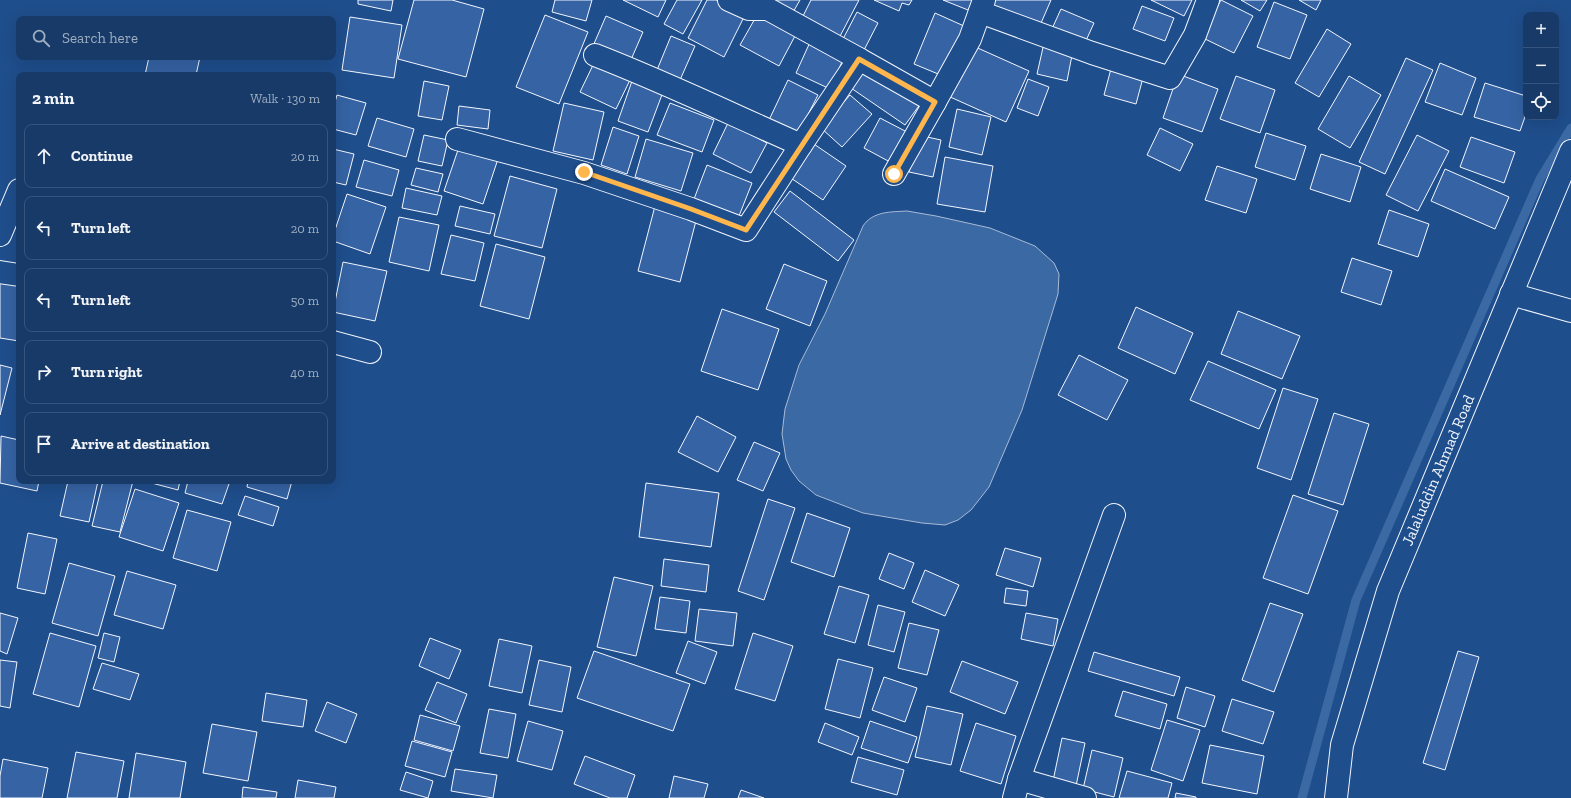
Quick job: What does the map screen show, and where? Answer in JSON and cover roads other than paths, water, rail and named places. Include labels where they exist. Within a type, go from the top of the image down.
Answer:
[{"type":"street","points":[[729,0],[749,9],[768,9],[935,102]]},
{"type":"street","points":[[894,174],[970,39],[982,6],[1092,53],[1170,78],[1195,35],[1208,0]]},
{"type":"street","points":[[596,55],[644,74],[801,145]]},
{"type":"street","points":[[457,139],[584,172],[691,209],[746,230],[859,59]]},
{"type":"street","name":"Jalaluddin Ahmad Road","points":[[1336,798],[1342,745],[1388,591],[1571,151]]},
{"type":"street","points":[[0,235],[16,197]]},
{"type":"street","points":[[0,272],[16,275]]},
{"type":"street","points":[[1511,294],[1571,311]]},
{"type":"street","points":[[336,343],[370,352]]},
{"type":"street","points":[[1085,798],[1016,789],[1114,515]]},
{"type":"water","points":[[907,211],[990,228],[1035,246],[1054,263],[1059,274],[1058,294],[1022,410],[989,487],[971,510],[958,520],[945,525],[922,523],[863,513],[816,495],[799,481],[791,470],[786,459],[782,434],[785,409],[799,365],[825,314],[863,226],[872,217],[877,215],[889,212]]},
{"type":"waterway","points":[[1302,798],[1356,600],[1540,179],[1571,128]]}]
